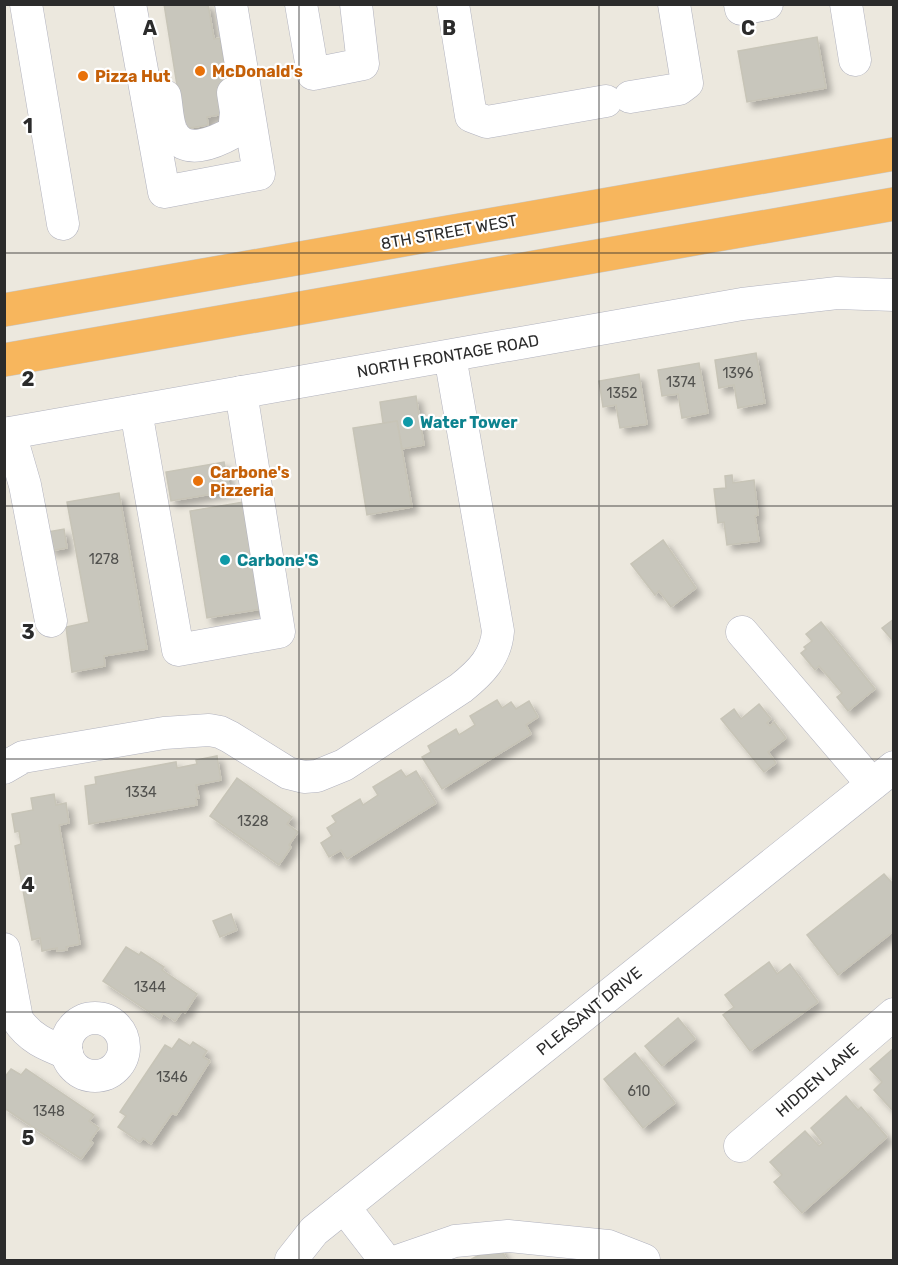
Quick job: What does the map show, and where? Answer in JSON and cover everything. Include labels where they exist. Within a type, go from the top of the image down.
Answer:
[{"type":"highway","name":"8TH STREET WEST","points":[[4,310],[894,154]]},
{"type":"highway","points":[[4,360],[894,204]]},
{"type":"street","points":[[26,4],[63,224]]},
{"type":"street","points":[[130,4],[164,192],[260,174],[231,4]]},
{"type":"street","points":[[148,4],[151,8],[176,154],[181,165],[189,172],[201,173],[214,170],[221,161],[234,132],[236,112],[222,22],[231,4]]},
{"type":"street","points":[[301,4],[313,74],[363,64],[356,4]]},
{"type":"street","points":[[453,4],[471,116],[487,122],[679,89],[687,83],[674,4]]},
{"type":"street","points":[[740,4],[741,9],[767,4]]},
{"type":"street","points":[[846,4],[855,60]]},
{"type":"street","name":"NORTH FRONTAGE ROAD","points":[[7,434],[742,304],[837,293],[894,295]]},
{"type":"street","points":[[4,768],[23,757],[164,733],[209,730],[230,737],[288,773],[304,777],[317,776],[344,765],[477,675],[488,663],[494,651],[498,631],[450,356]]},
{"type":"street","points":[[136,411],[178,650],[279,632],[241,392]]},
{"type":"street","points":[[7,434],[25,485],[51,621]]},
{"type":"street","points":[[742,632],[883,776]]},
{"type":"street","name":"PLEASANT DRIVE","points":[[291,1260],[314,1231],[883,776]]},
{"type":"street","points":[[4,949],[17,1019],[22,1027],[43,1044],[67,1053]]},
{"type":"street","name":"HIDDEN LANE","points":[[740,1146],[894,1014]]},
{"type":"street","points":[[344,1207],[385,1260]]},
{"type":"street","points":[[400,1260],[455,1241],[508,1236],[608,1246],[644,1260]]},
{"type":"building","name":"McDonald's","points":[[164,4],[208,4],[214,39],[220,38],[230,103],[224,114],[207,117],[208,125],[184,129]]},
{"type":"building","points":[[817,37],[826,88],[747,102],[738,51]]},
{"type":"building","points":[[756,353],[765,403],[738,408],[734,385],[719,388],[715,360]]},
{"type":"building","points":[[699,363],[708,413],[682,418],[678,394],[662,396],[658,370]]},
{"type":"building","points":[[639,374],[647,424],[620,428],[616,405],[603,407],[599,381]]},
{"type":"building","name":"Water Tower","points":[[416,396],[424,445],[402,449],[397,421],[383,423],[380,402]]},
{"type":"building","points":[[397,421],[412,507],[367,515],[353,428]]},
{"type":"building","points":[[224,462],[230,491],[171,501],[166,472]]},
{"type":"building","points":[[732,475],[733,483],[754,480],[758,515],[755,516],[759,541],[727,545],[724,522],[718,523],[714,489],[726,488],[725,476]]},
{"type":"building","points":[[119,493],[147,649],[104,656],[105,666],[72,672],[66,627],[89,622],[67,502]]},
{"type":"building","name":"Carbone'S","points":[[243,502],[261,609],[207,618],[190,511]]},
{"type":"building","points":[[64,529],[67,548],[50,551],[47,532]]},
{"type":"building","points":[[663,540],[696,588],[671,607],[659,591],[655,595],[631,564]]},
{"type":"building","points":[[894,619],[894,642],[882,628]]},
{"type":"building","points":[[821,622],[875,689],[848,711],[837,697],[842,693],[819,666],[815,670],[801,653],[806,649],[804,647],[812,641],[806,634]]},
{"type":"building","points":[[497,700],[502,708],[511,702],[516,709],[529,701],[538,717],[526,725],[531,734],[442,789],[422,757],[431,752],[428,746],[456,729],[459,735],[475,725],[470,716]]},
{"type":"building","points":[[759,704],[771,719],[767,723],[770,726],[774,722],[786,738],[768,752],[776,763],[764,772],[721,719],[734,709],[741,719]]},
{"type":"building","points":[[217,756],[221,780],[196,785],[199,798],[196,798],[197,805],[89,824],[85,786],[96,784],[95,777],[176,762],[177,768],[197,764],[196,760]]},
{"type":"building","points":[[401,770],[406,777],[416,771],[436,803],[347,859],[341,850],[329,857],[321,843],[332,836],[327,828],[336,822],[332,816],[360,799],[363,805],[378,795],[373,787]]},
{"type":"building","points":[[237,778],[292,817],[287,824],[298,832],[279,865],[210,816]]},
{"type":"building","points":[[54,794],[56,805],[66,803],[69,823],[59,825],[80,944],[66,947],[67,950],[57,951],[57,948],[42,951],[40,938],[32,940],[15,846],[21,844],[19,831],[15,832],[12,814],[33,810],[31,798]]},
{"type":"building","points":[[884,874],[894,885],[894,931],[838,975],[807,935]]},
{"type":"building","points":[[231,914],[237,930],[220,937],[213,921]]},
{"type":"building","points":[[126,947],[139,955],[141,952],[164,967],[162,970],[197,994],[185,1013],[182,1011],[175,1021],[163,1013],[160,1019],[103,981]]},
{"type":"building","points":[[769,962],[777,974],[790,964],[818,1002],[750,1051],[723,1015],[734,1007],[725,995]]},
{"type":"building","points":[[678,1018],[695,1039],[662,1066],[645,1046]]},
{"type":"building","points":[[179,1039],[190,1046],[193,1042],[207,1051],[203,1057],[210,1061],[176,1115],[172,1113],[151,1144],[143,1138],[140,1142],[118,1127],[126,1116],[120,1112],[165,1045],[172,1049]]},
{"type":"building","points":[[894,1048],[894,1112],[874,1090],[882,1082],[870,1069]]},
{"type":"building","points":[[635,1053],[675,1103],[643,1128],[604,1079]]},
{"type":"building","points":[[11,1069],[21,1075],[26,1069],[94,1115],[89,1121],[99,1128],[90,1141],[93,1143],[81,1159],[4,1108],[4,1078]]},
{"type":"building","points":[[846,1096],[858,1110],[861,1107],[887,1137],[802,1213],[774,1182],[782,1175],[770,1162],[805,1131],[819,1146],[823,1143],[811,1128]]},
{"type":"building","points":[[498,1245],[507,1260],[470,1260]]},
{"type":"place","name":"McDonald's","points":[[200,71]]},
{"type":"place","name":"Pizza Hut","points":[[83,76]]},
{"type":"place","name":"Water Tower","points":[[408,422]]},
{"type":"place","name":"Carbone's Pizzeria","points":[[198,481]]},
{"type":"place","name":"Carbone'S","points":[[225,560]]}]
